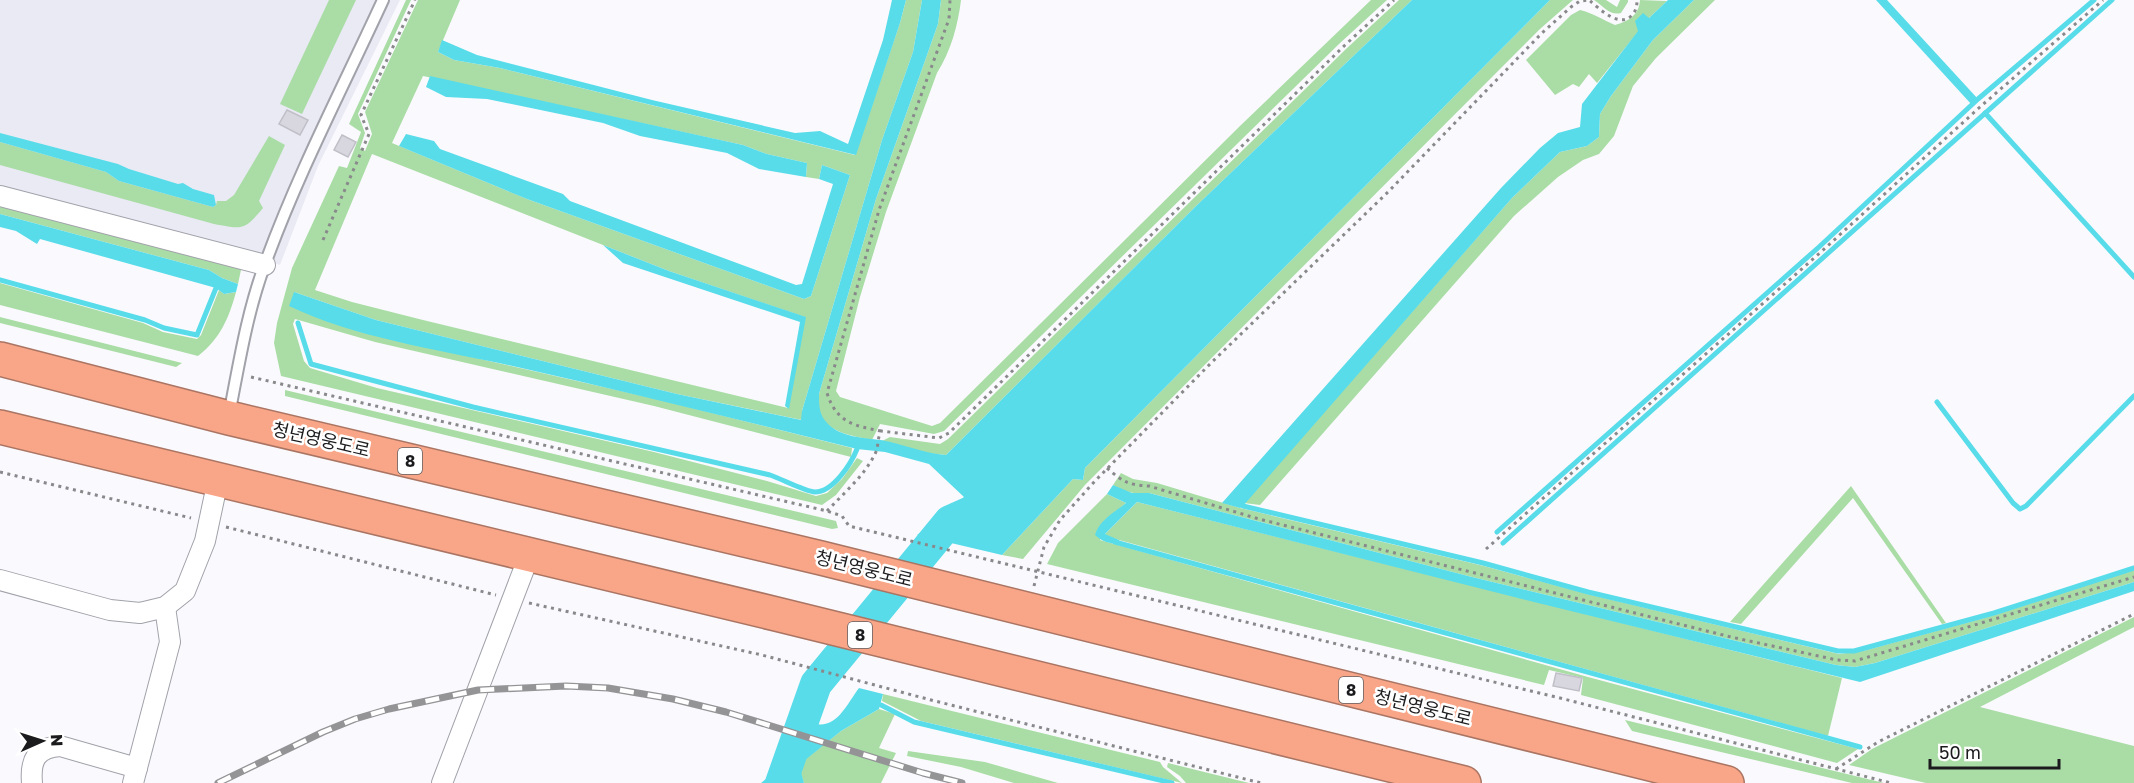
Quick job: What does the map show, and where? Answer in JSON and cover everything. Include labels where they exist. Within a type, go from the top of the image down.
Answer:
[{"type":"highway","name":"청년영웅도로","points":[[0,359],[229,418],[821,558],[1727,783]]},
{"type":"highway","name":"8","points":[[0,426],[1464,783]]},
{"type":"street","points":[[0,196],[265,265]]},
{"type":"street","points":[[0,580],[110,610],[141,613],[165,607],[185,591],[205,541],[218,480]]},
{"type":"street","points":[[442,783],[530,556]]},
{"type":"street","points":[[32,783],[31,770],[36,756],[47,747],[60,746],[135,776],[170,642],[165,607]]},
{"type":"lane","points":[[229,418],[249,317],[265,265],[293,195],[383,0]]},
{"type":"path","points":[[323,240],[369,134],[361,115],[415,0]]},
{"type":"path","points":[[950,0],[948,19],[879,210],[827,393],[831,405],[843,418],[856,426],[939,438],[949,433],[1344,46],[1394,0]]},
{"type":"path","points":[[1028,611],[1044,547],[1060,520],[1107,468],[1211,363],[1388,192],[1542,33],[1571,7],[1580,1],[1589,0],[1611,18],[1624,20],[1632,16],[1637,7],[1637,0]]},
{"type":"path","points":[[1486,549],[1822,251],[1980,107],[2103,0]]},
{"type":"path","points":[[237,374],[826,511],[842,516],[849,526],[1560,698],[1891,783]]},
{"type":"path","points":[[826,511],[866,470],[877,450],[877,439],[881,431]]},
{"type":"path","points":[[1107,468],[1123,482],[1149,486],[1259,519],[1720,634],[1837,660],[1855,661],[2134,577]]},
{"type":"path","points":[[0,472],[514,599],[762,655],[1261,783]]},
{"type":"path","points":[[1836,769],[1878,742],[2134,614]]},
{"type":"shaded area","points":[[0,0],[400,0],[318,166],[280,265],[0,185]]},
{"type":"green space","points":[[329,0],[356,0],[302,114],[280,104]]},
{"type":"green space","points":[[406,0],[411,0],[358,114],[365,133],[360,148],[365,151],[372,134],[365,112],[418,0],[460,0],[438,52],[454,60],[500,68],[855,155],[906,0],[922,0],[913,52],[882,140],[802,411],[802,420],[677,394],[376,320],[294,292],[375,335],[656,399],[852,448],[851,457],[654,406],[375,342],[295,319],[293,324],[304,361],[310,368],[377,388],[654,452],[816,496],[827,493],[842,479],[857,458],[863,461],[836,495],[822,505],[281,376],[274,343],[277,323],[292,268],[339,166],[347,168],[361,132],[349,124]],"holes":[[[423,76],[743,145],[767,154],[807,163],[806,177],[819,179],[822,165],[850,175],[811,296],[804,299],[527,199],[392,143]],[[372,154],[669,271],[805,317],[788,408],[423,320],[315,290]]]},
{"type":"green space","points":[[941,0],[961,0],[956,28],[886,212],[860,297],[836,391],[840,397],[932,426],[940,423],[1241,125],[1371,0],[1387,0],[1339,44],[944,431],[934,434],[880,424],[872,440],[842,433],[829,426],[820,414],[819,394],[876,199],[938,24]]},
{"type":"green space","points":[[1399,0],[1412,0],[1195,207],[946,455],[926,453],[882,441],[890,437],[940,444],[948,439],[1346,49]]},
{"type":"green space","points":[[1550,0],[1573,0],[1540,29],[1085,485],[1023,559],[1002,555],[1073,479],[1083,480],[1085,468]]},
{"type":"green space","points":[[1594,0],[1606,0],[1617,7],[1620,0],[1628,0],[1628,2],[1621,13],[1617,14],[1610,12]]},
{"type":"green space","points":[[1640,0],[1667,1],[1649,18],[1597,83],[1589,74],[1579,87],[1573,84],[1555,95],[1526,60],[1571,15],[1580,10],[1615,25],[1632,17],[1638,10]]},
{"type":"green space","points":[[1694,0],[1715,0],[1656,58],[1633,86],[1614,136],[1599,154],[1583,160],[1558,177],[1514,216],[1260,505],[1244,503],[1512,198],[1560,152],[1587,146],[1599,137],[1600,114],[1611,96],[1653,40]]},
{"type":"green space","points":[[269,136],[285,145],[259,201],[263,208],[247,224],[237,227],[214,224],[0,165],[0,142],[106,172],[119,181],[213,207],[217,201],[226,201],[234,195]]},
{"type":"green space","points":[[0,201],[238,265],[241,270],[238,284],[209,270],[0,214]]},
{"type":"green space","points":[[0,283],[143,323],[163,332],[197,339],[201,335],[219,290],[224,294],[236,292],[223,327],[198,356],[0,305]]},
{"type":"green space","points":[[0,317],[182,363],[176,367],[0,323]]},
{"type":"green space","points":[[285,390],[836,521],[838,528],[832,529],[285,396]]},
{"type":"green space","points":[[1121,473],[1133,479],[1157,483],[1240,508],[1839,654],[1863,651],[1995,615],[2134,570],[2134,582],[1875,663],[1855,667],[1836,665],[1472,577],[1149,493],[1130,492],[1113,485]]},
{"type":"green space","points":[[1851,486],[1946,623],[1942,624],[1853,498],[1741,624],[1730,622]]},
{"type":"green space","points":[[1107,494],[1126,503],[1104,521],[1100,540],[1588,677],[1858,749],[1837,763],[1581,695],[1583,678],[1549,670],[1544,685],[1047,564],[1058,543]]},
{"type":"green space","points":[[1137,502],[1842,678],[1828,736],[1104,535]]},
{"type":"green space","points":[[2134,617],[2134,627],[1980,707],[2134,746],[2134,783],[1926,783],[1849,765],[1872,749]]},
{"type":"green space","points":[[883,694],[1160,762],[1182,783],[921,721],[882,701]]},
{"type":"green space","points":[[879,709],[895,714],[879,748],[896,753],[881,783],[804,783],[798,765],[841,731]]},
{"type":"green space","points":[[1625,720],[1884,783],[1852,783],[1632,731]]},
{"type":"green space","points":[[908,751],[985,762],[1058,783],[1014,783],[961,767],[907,756]]},
{"type":"green space","points":[[1168,763],[1249,783],[1186,783],[1167,767]]},
{"type":"water","points":[[892,0],[906,0],[856,155],[500,68],[454,60],[438,52],[442,40],[477,55],[652,100],[795,133],[820,131],[848,144],[883,40]]},
{"type":"water","points":[[922,0],[941,0],[938,24],[876,199],[819,394],[819,402],[825,421],[839,432],[946,455],[1195,207],[1412,0],[1550,0],[1085,468],[1083,480],[1073,479],[1002,555],[917,535],[964,497],[929,464],[371,335],[342,327],[289,306],[294,292],[376,320],[677,394],[801,420],[882,140],[913,52]]},
{"type":"water","points":[[1668,0],[1694,0],[1653,40],[1611,96],[1600,114],[1599,137],[1587,146],[1560,152],[1512,198],[1243,506],[1240,508],[1222,503],[1501,188],[1558,133],[1580,127],[1582,104],[1638,31],[1635,21],[1643,13],[1649,18]]},
{"type":"water","points":[[1876,0],[1887,0],[1978,99],[1972,105]]},
{"type":"water","points":[[430,76],[743,145],[767,154],[807,163],[806,177],[759,169],[727,153],[640,136],[603,123],[487,99],[446,97],[426,87]]},
{"type":"water","points":[[0,133],[118,164],[178,184],[183,183],[193,189],[214,195],[216,205],[213,207],[119,181],[106,172],[0,142]]},
{"type":"water","points":[[406,134],[434,141],[440,149],[563,194],[570,201],[796,285],[802,284],[833,184],[819,179],[822,165],[850,175],[811,296],[804,299],[527,199],[399,146]]},
{"type":"water","points":[[0,214],[209,270],[238,284],[236,292],[224,294],[216,288],[40,239],[37,244],[16,231],[0,227]]},
{"type":"water","points":[[603,245],[669,271],[806,317],[789,409],[785,406],[800,322],[623,263]]},
{"type":"water","points":[[1113,485],[1132,493],[1149,493],[1472,577],[1836,665],[1855,667],[1875,663],[2134,582],[2134,591],[1860,682],[1137,502],[1105,534],[1119,540],[1119,545],[1109,543],[1095,535],[1104,521],[1126,503],[1107,494]]},
{"type":"water","points":[[811,677],[833,682],[806,721],[816,724],[832,722],[859,688],[883,694],[879,709],[841,731],[799,765],[804,783],[761,783],[775,771],[794,711]]},
{"type":"building","points":[[287,110],[308,120],[300,135],[279,124]]},
{"type":"building","points":[[342,135],[356,142],[348,157],[334,150]]},
{"type":"building","points":[[1556,673],[1582,678],[1579,691],[1553,686]]},
{"type":"waterway","points":[[1497,532],[1819,247],[1978,99],[2094,0]]},
{"type":"waterway","points":[[1503,543],[2112,0]]},
{"type":"waterway","points":[[1985,113],[2134,277]]},
{"type":"waterway","points":[[0,280],[145,320],[164,328],[197,335],[216,288]]},
{"type":"waterway","points":[[298,323],[311,364],[473,407],[770,475],[810,491],[822,491],[835,482],[846,469],[857,449]]},
{"type":"waterway","points":[[1937,402],[2013,503],[2020,509],[2026,506],[2134,396]]},
{"type":"waterway","points":[[1243,506],[1483,563],[1588,592],[1838,651],[1854,651],[1994,613],[2134,568]]},
{"type":"waterway","points":[[781,783],[816,684],[950,521],[968,513]]},
{"type":"waterway","points":[[1115,542],[1860,747]]},
{"type":"waterway","points":[[881,705],[914,722],[1172,783]]},
{"type":"railway","points":[[218,783],[323,732],[389,709],[478,690],[566,686],[608,688],[673,699],[726,712],[962,783]]}]
